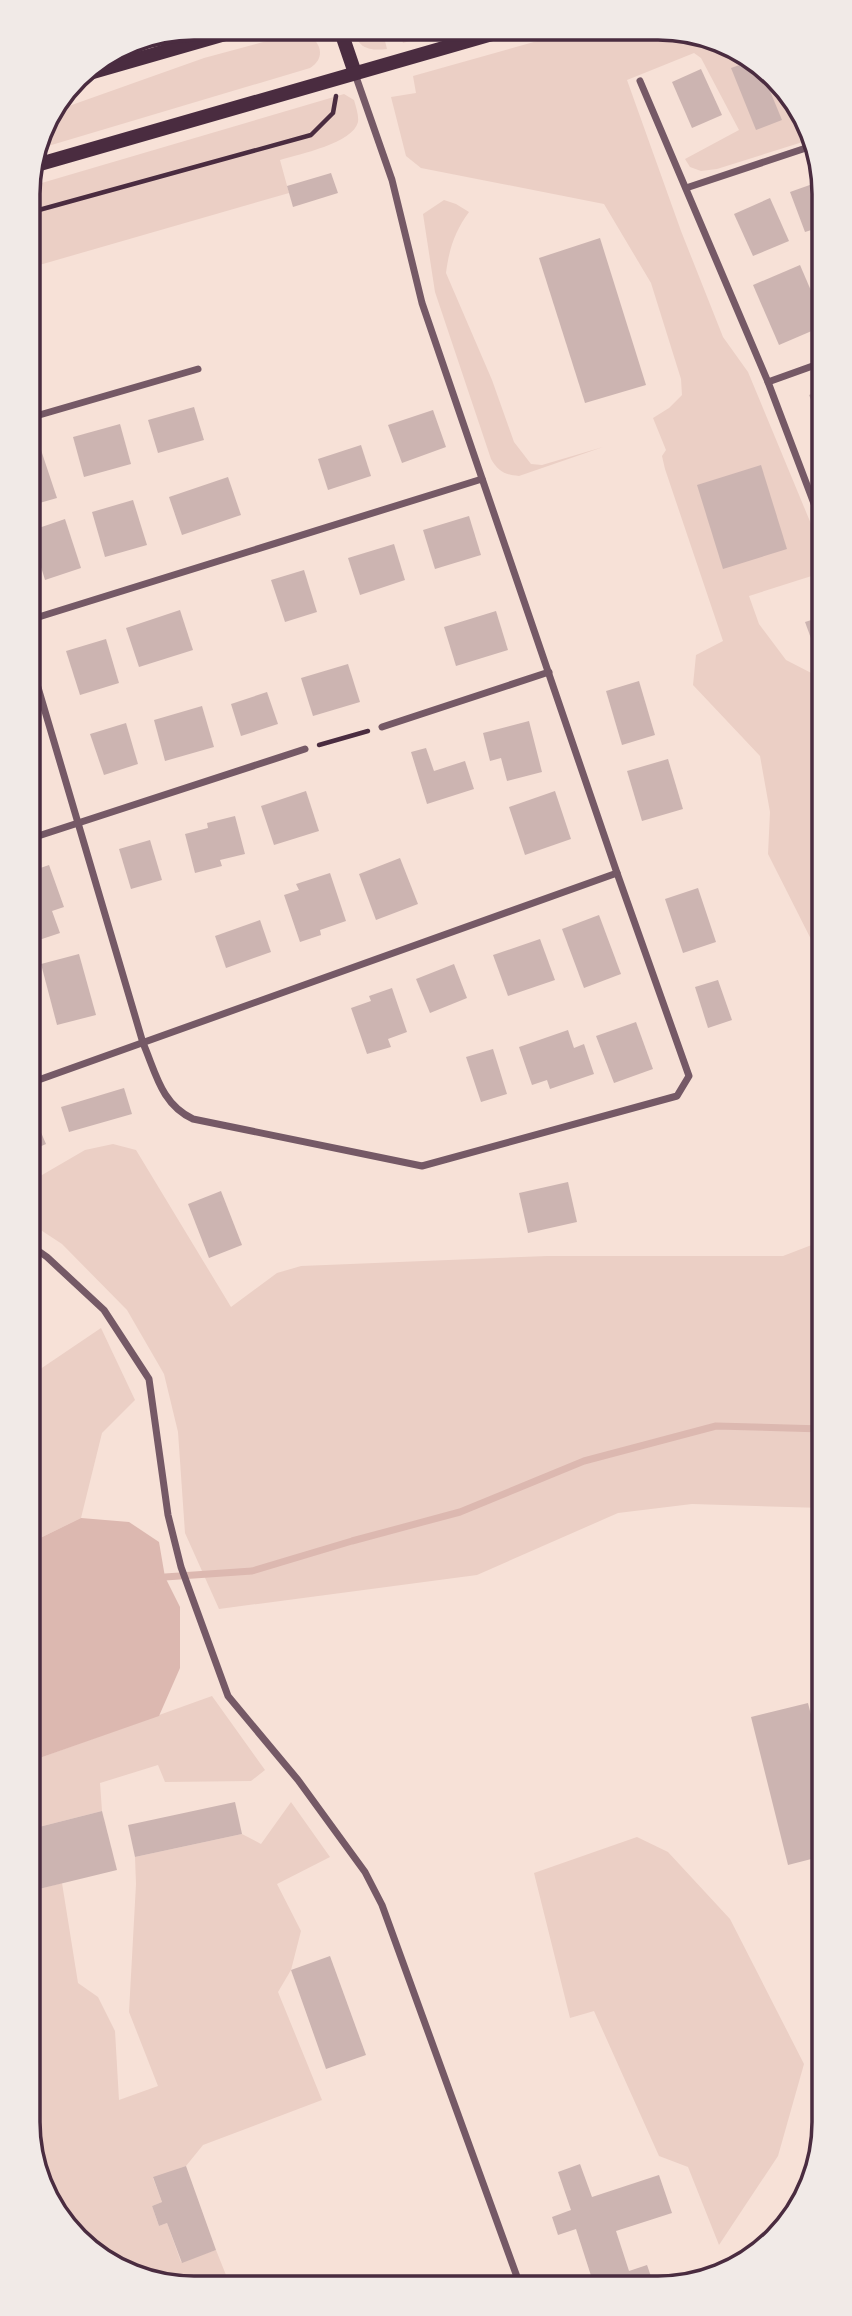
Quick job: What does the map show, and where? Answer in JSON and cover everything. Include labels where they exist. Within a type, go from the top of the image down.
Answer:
[{"type":"main road","points":[[106,68],[205,40]]},
{"type":"main road","points":[[344,40],[355,73]]},
{"type":"main road","points":[[43,163],[471,40]]},
{"type":"street","points":[[41,697],[143,1043],[168,1101],[179,1112],[193,1119],[422,1166],[677,1096],[689,1076],[422,303],[392,180],[355,73]]},
{"type":"street","points":[[640,81],[768,382],[812,498]]},
{"type":"street","points":[[686,188],[805,148]]},
{"type":"street","points":[[768,382],[812,366]]},
{"type":"street","points":[[41,415],[198,369]]},
{"type":"street","points":[[41,616],[482,479]]},
{"type":"street","points":[[382,727],[549,672]]},
{"type":"street","points":[[41,835],[305,749]]},
{"type":"street","points":[[41,1079],[617,873]]},
{"type":"street","points":[[40,1252],[104,1310],[149,1379],[167,1515],[181,1567],[228,1696],[313,1801],[365,1872],[382,1905],[517,2276]]},
{"type":"path","points":[[41,209],[311,135],[333,113],[339,78]]},
{"type":"path","points":[[305,749],[382,727]]},
{"type":"shaded area","points":[[271,40],[315,40],[320,53],[316,63],[310,68],[49,146],[56,126],[68,106],[204,58]]},
{"type":"shaded area","points":[[385,40],[387,49],[375,50],[361,45],[358,41]]},
{"type":"shaded area","points":[[541,40],[657,40],[688,43],[707,48],[743,66],[767,85],[796,126],[803,142],[717,169],[701,171],[690,167],[685,159],[739,130],[701,58],[694,53],[627,80],[681,231],[723,337],[748,372],[812,526],[812,576],[749,596],[759,624],[786,660],[812,673],[812,940],[768,854],[770,812],[760,756],[693,685],[696,655],[723,641],[665,469],[662,456],[666,450],[653,418],[669,408],[682,395],[681,379],[651,283],[604,204],[421,168],[406,156],[391,97],[416,93],[413,76]]},
{"type":"shaded area","points":[[344,94],[354,100],[356,106],[358,122],[347,136],[325,147],[280,160],[289,193],[41,265],[41,183]]},
{"type":"shaded area","points":[[444,200],[469,212],[453,241],[446,273],[492,380],[514,442],[531,464],[542,465],[603,447],[519,476],[502,472],[491,459],[435,292],[423,214]]},
{"type":"shaded area","points":[[113,1144],[136,1150],[231,1307],[277,1273],[301,1266],[547,1256],[783,1256],[811,1245],[811,1508],[692,1504],[618,1513],[477,1575],[219,1609],[185,1533],[178,1432],[164,1374],[127,1310],[62,1244],[40,1230],[40,1176],[85,1150]]},
{"type":"shaded area","points":[[101,1328],[135,1400],[102,1433],[81,1518],[40,1538],[40,1369]]},
{"type":"shaded area","points":[[81,1518],[129,1522],[159,1542],[165,1577],[180,1607],[180,1668],[159,1716],[40,1758],[40,1538]]},
{"type":"shaded area","points":[[212,1696],[265,1770],[251,1781],[165,1782],[158,1765],[100,1783],[102,1811],[40,1827],[40,1758]]},
{"type":"shaded area","points":[[291,1802],[330,1857],[277,1884],[301,1931],[291,1970],[278,1992],[322,2100],[203,2145],[186,2166],[153,2178],[162,2202],[152,2206],[159,2226],[167,2223],[181,2262],[216,2250],[226,2276],[164,2273],[126,2260],[85,2231],[59,2194],[46,2163],[40,2121],[40,1889],[62,1883],[78,1983],[98,1997],[115,2031],[119,2100],[158,2086],[129,2012],[135,1857],[242,1834],[261,1844]]},
{"type":"shaded area","points":[[637,1837],[668,1852],[730,1919],[804,2064],[778,2156],[719,2245],[688,2167],[659,2156],[594,2011],[570,2018],[534,1873]]},
{"type":"building","points":[[741,65],[767,85],[782,120],[756,130],[731,68]]},
{"type":"building","points":[[701,69],[722,115],[692,128],[672,82]]},
{"type":"building","points":[[331,173],[338,193],[293,207],[287,186]]},
{"type":"building","points":[[811,185],[812,230],[805,232],[790,192]]},
{"type":"building","points":[[770,198],[789,241],[753,256],[734,214]]},
{"type":"building","points":[[600,238],[646,385],[585,403],[539,258]]},
{"type":"building","points":[[800,265],[812,293],[812,331],[779,345],[753,285]]},
{"type":"building","points":[[194,407],[204,440],[158,453],[148,420]]},
{"type":"building","points":[[433,410],[446,447],[402,463],[388,425]]},
{"type":"building","points":[[120,424],[131,464],[84,477],[73,437]]},
{"type":"building","points":[[361,445],[371,476],[328,490],[318,459]]},
{"type":"building","points":[[41,450],[57,498],[41,503]]},
{"type":"building","points":[[761,465],[787,549],[723,569],[697,485]]},
{"type":"building","points":[[228,477],[241,515],[182,535],[169,497]]},
{"type":"building","points":[[133,500],[147,545],[105,557],[92,512]]},
{"type":"building","points":[[469,516],[481,555],[435,569],[423,530]]},
{"type":"building","points":[[65,519],[81,568],[45,580],[41,566],[41,527]]},
{"type":"building","points":[[394,544],[405,580],[360,595],[348,558]]},
{"type":"building","points":[[304,570],[317,612],[285,622],[271,580]]},
{"type":"building","points":[[180,610],[193,650],[139,667],[126,628]]},
{"type":"building","points":[[496,611],[508,650],[456,666],[444,627]]},
{"type":"building","points":[[812,620],[812,640],[805,622]]},
{"type":"building","points":[[106,639],[119,683],[80,695],[66,651]]},
{"type":"building","points":[[348,664],[360,702],[313,716],[301,678]]},
{"type":"building","points":[[639,681],[655,735],[622,745],[606,691]]},
{"type":"building","points":[[267,692],[278,724],[241,736],[231,704]]},
{"type":"building","points":[[202,706],[214,747],[165,761],[154,720]]},
{"type":"building","points":[[529,721],[542,772],[507,781],[501,758],[490,761],[483,733]]},
{"type":"building","points":[[126,723],[138,764],[104,775],[90,734]]},
{"type":"building","points":[[426,748],[434,771],[465,761],[474,789],[427,804],[411,752]]},
{"type":"building","points":[[668,759],[683,809],[642,821],[627,771]]},
{"type":"building","points":[[306,791],[319,831],[274,845],[261,806]]},
{"type":"building","points":[[555,791],[571,839],[525,855],[509,807]]},
{"type":"building","points":[[235,816],[245,854],[220,860],[222,866],[195,873],[185,834],[208,828],[207,823]]},
{"type":"building","points":[[150,840],[162,880],[131,889],[119,849]]},
{"type":"building","points":[[400,858],[418,904],[376,920],[359,874]]},
{"type":"building","points":[[49,865],[64,907],[52,911],[60,933],[41,939],[41,868]]},
{"type":"building","points":[[330,873],[346,921],[320,930],[321,935],[300,942],[284,895],[299,890],[296,884]]},
{"type":"building","points":[[698,888],[716,942],[683,953],[665,899]]},
{"type":"building","points":[[599,915],[621,974],[584,988],[562,929]]},
{"type":"building","points":[[260,920],[271,952],[226,968],[215,936]]},
{"type":"building","points":[[540,939],[555,980],[508,996],[493,955]]},
{"type":"building","points":[[79,954],[96,1015],[57,1025],[41,964]]},
{"type":"building","points":[[454,964],[467,998],[430,1013],[416,979]]},
{"type":"building","points":[[718,980],[732,1020],[708,1028],[695,987]]},
{"type":"building","points":[[392,988],[407,1032],[388,1039],[391,1047],[367,1054],[351,1008],[371,1001],[369,996]]},
{"type":"building","points":[[636,1022],[653,1069],[614,1083],[596,1036]]},
{"type":"building","points":[[568,1030],[574,1048],[584,1044],[594,1074],[550,1089],[547,1080],[532,1085],[519,1047]]},
{"type":"building","points":[[493,1049],[507,1094],[481,1102],[466,1057]]},
{"type":"building","points":[[124,1088],[132,1114],[69,1132],[61,1107]]},
{"type":"building","points":[[41,1131],[46,1144],[41,1146]]},
{"type":"building","points":[[568,1182],[577,1222],[528,1233],[519,1193]]},
{"type":"building","points":[[221,1191],[242,1245],[209,1258],[188,1204]]},
{"type":"building","points":[[808,1703],[811,1716],[811,1859],[788,1865],[751,1717]]},
{"type":"building","points":[[235,1802],[242,1834],[135,1857],[128,1825]]},
{"type":"building","points":[[102,1811],[117,1870],[40,1889],[40,1827]]},
{"type":"building","points":[[330,1956],[366,2055],[326,2069],[291,1970]]},
{"type":"building","points":[[580,2164],[592,2197],[659,2175],[672,2213],[616,2231],[629,2271],[647,2265],[651,2276],[591,2276],[576,2229],[558,2235],[552,2217],[571,2210],[558,2172]]},
{"type":"building","points":[[186,2166],[216,2250],[182,2263],[167,2223],[159,2226],[152,2206],[162,2202],[153,2177]]},
{"type":"waterway","points":[[159,1582],[165,1577],[252,1571],[460,1512],[584,1461],[716,1426],[811,1429]]}]
